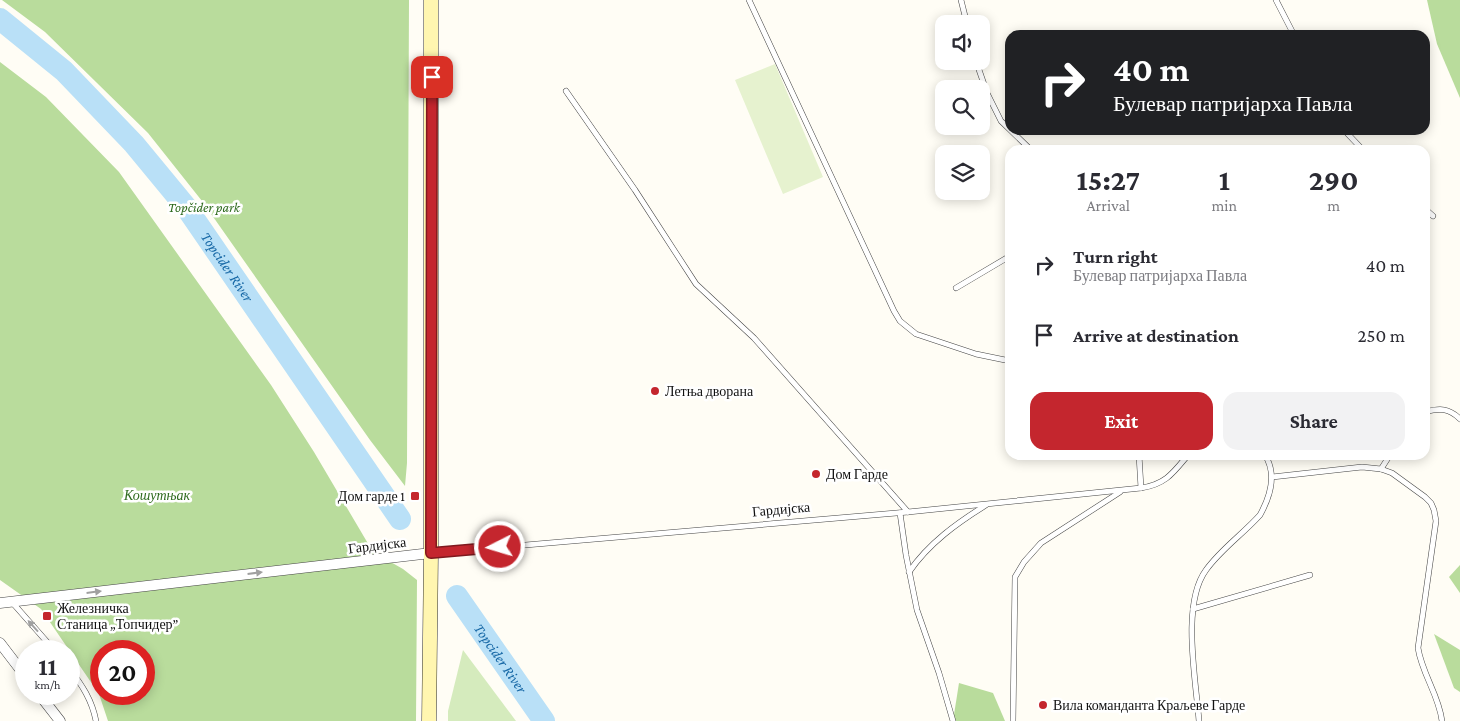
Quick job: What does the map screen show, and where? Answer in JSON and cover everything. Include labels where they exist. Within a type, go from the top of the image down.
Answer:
[{"type":"main road","points":[[429,721],[431,553],[431,0]]},
{"type":"street","name":"Гардијска","points":[[0,603],[431,553]]},
{"type":"street","points":[[0,643],[15,663]]},
{"type":"street","points":[[48,705],[60,721]]},
{"type":"lane","points":[[749,0],[900,321],[916,334],[976,354],[1005,361]]},
{"type":"lane","points":[[961,0],[965,15]]},
{"type":"lane","points":[[1276,0],[1291,30]]},
{"type":"lane","points":[[979,70],[987,93],[1001,121],[1005,125]]},
{"type":"lane","points":[[566,91],[635,190],[696,284],[754,338],[908,512]]},
{"type":"lane","points":[[1015,135],[1025,145]]},
{"type":"lane","points":[[1349,135],[1358,145]]},
{"type":"lane","points":[[956,288],[1005,259]]},
{"type":"lane","points":[[1430,410],[1451,411],[1460,419]]},
{"type":"lane","points":[[1139,460],[1142,488]]},
{"type":"lane","name":"Гардијска","points":[[431,553],[900,513],[1142,488],[1153,486],[1165,480],[1183,460]]},
{"type":"lane","points":[[1199,721],[1192,638],[1193,609],[1199,581],[1206,570],[1260,515],[1266,504],[1272,477],[1268,460]]},
{"type":"lane","points":[[1381,469],[1387,460]]},
{"type":"lane","points":[[1272,477],[1362,467],[1381,469],[1392,473],[1431,503],[1436,517],[1418,648],[1421,663],[1440,709],[1442,721]]},
{"type":"lane","points":[[1013,721],[1015,577],[1024,562],[1041,543],[1123,490]]},
{"type":"lane","points":[[909,572],[923,555],[960,521],[989,504]]},
{"type":"lane","points":[[900,513],[917,610],[953,721]]},
{"type":"lane","points":[[1193,609],[1310,575]]},
{"type":"lane","points":[[11,601],[45,640]]},
{"type":"lane","points":[[80,684],[93,706],[96,721]]},
{"type":"green space","points":[[2,0],[409,0],[407,463],[405,486],[370,440],[202,201],[148,133],[45,32]]},
{"type":"green space","points":[[1427,0],[1460,0],[1460,98],[1437,44]]},
{"type":"green space","name":"Кошутњак","points":[[0,62],[46,97],[119,172],[271,385],[314,452],[373,552],[403,569],[417,580],[416,721],[108,721],[103,705],[155,705],[155,640],[90,640],[90,681],[80,666],[80,640],[62,640],[41,609],[0,580]]},
{"type":"green space","points":[[775,64],[823,177],[783,194],[735,80]]},
{"type":"green space","points":[[1460,565],[1460,593],[1449,577]]},
{"type":"green space","points":[[1434,634],[1460,650],[1460,692],[1454,688]]},
{"type":"green space","points":[[463,650],[516,721],[448,721],[448,711]]},
{"type":"green space","points":[[959,683],[993,693],[1005,721],[953,721]]},
{"type":"waterway","name":"Topcider River","points":[[0,19],[64,71],[134,144],[186,207],[400,519]]},
{"type":"waterway","name":"Topcider River","points":[[457,596],[544,721]]},
{"type":"place","name":"Летња дворана","points":[[655,391]]},
{"type":"place","name":"Дом Гарде","points":[[816,474]]},
{"type":"place","name":"Дом гарде 1","points":[[415,496]]},
{"type":"place","name":"Железничка Станица „Топчидер”","points":[[47,616]]},
{"type":"place","name":"Вила команданта Краљеве Гарде","points":[[1043,705]]},
{"type":"route","points":[[432,77],[431,553],[500,547]]},
{"type":"park label","name":"Topčider park","points":[[204,207]]}]
